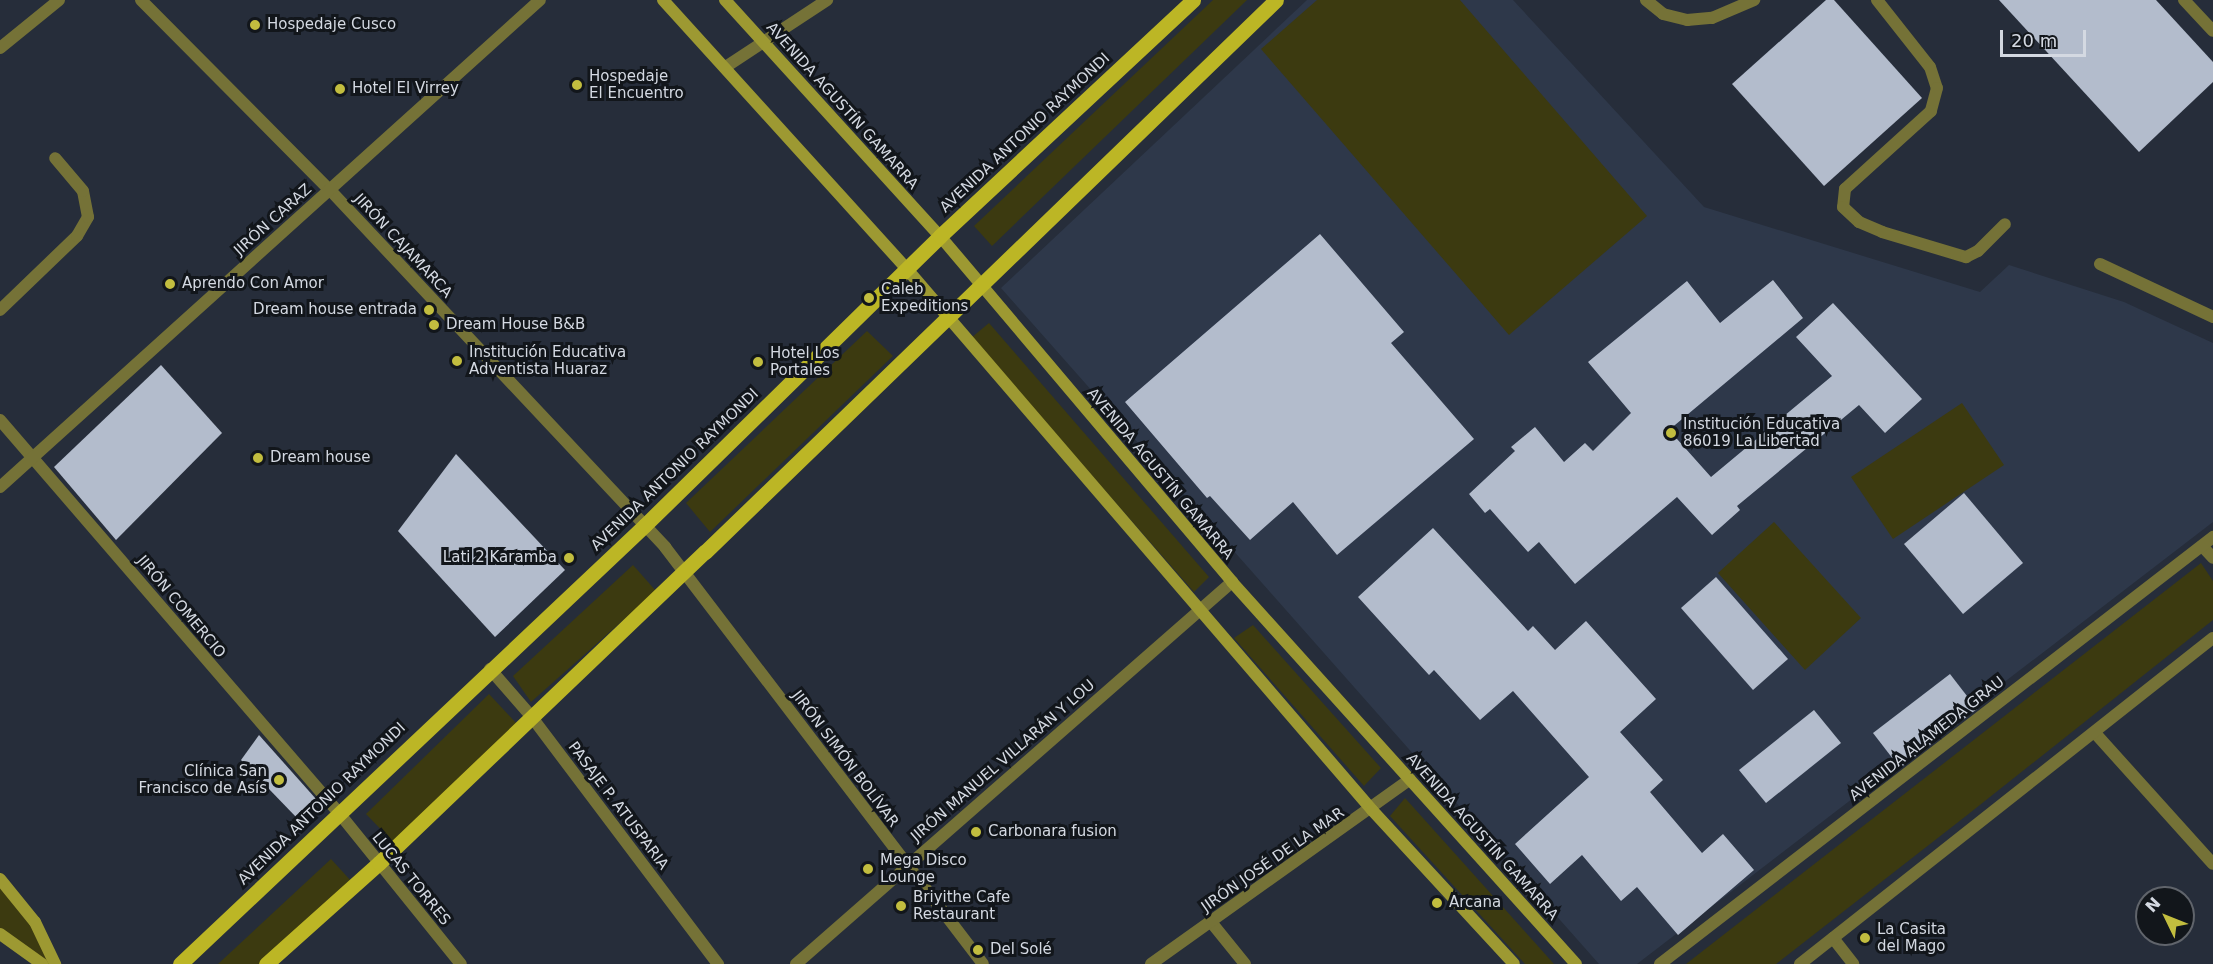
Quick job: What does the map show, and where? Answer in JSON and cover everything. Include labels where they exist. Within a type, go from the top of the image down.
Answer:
[{"type":"main road","points":[[663,0],[727,66],[906,268],[1372,810],[1514,964]]},
{"type":"main road","name":"AVENIDA AGUSTÍN GAMARRA","points":[[725,0],[940,236],[1232,582],[1576,964]]},
{"type":"main road","name":"AVENIDA ANTONIO RAYMONDI","points":[[180,964],[645,525],[906,268],[1193,0]]},
{"type":"main road","points":[[266,964],[379,863],[684,572],[1276,0]]},
{"type":"main road","points":[[0,879],[34,922],[54,964]]},
{"type":"main road","points":[[0,934],[42,964]]},
{"type":"street","points":[[0,48],[58,0]]},
{"type":"street","name":"JIRÓN CAJAMARCA","points":[[141,0],[330,190],[645,525],[684,572]]},
{"type":"street","name":"JIRÓN CARAZ","points":[[0,487],[540,0]]},
{"type":"street","points":[[727,66],[827,0]]},
{"type":"street","points":[[1646,0],[1663,14],[1687,20],[1712,18],[1754,0]]},
{"type":"street","points":[[1877,0],[1930,67],[1936,88],[1930,111],[1845,189],[1843,207],[1859,222],[1882,232],[1966,257],[2005,224]]},
{"type":"street","points":[[2184,0],[2213,31]]},
{"type":"street","points":[[0,310],[77,236],[88,217],[83,191],[55,158]]},
{"type":"street","points":[[2100,264],[2213,317]]},
{"type":"street","name":"JIRÓN COMERCIO","points":[[0,420],[339,813]]},
{"type":"street","name":"AVENIDA ALAMEDA GRAU","points":[[1660,964],[2213,537]]},
{"type":"street","points":[[2202,546],[2213,558]]},
{"type":"street","name":"JIRÓN SIMÓN BOLÍVAR","points":[[684,572],[983,964]]},
{"type":"street","name":"JIRÓN MANUEL VILLARÁN Y LOU","points":[[796,964],[906,865],[1232,582]]},
{"type":"street","points":[[1800,964],[2213,638]]},
{"type":"street","name":"PASAJE P. ATUSPARIA","points":[[490,669],[531,716],[718,964]]},
{"type":"street","points":[[2095,733],[2213,864]]},
{"type":"street","name":"JIRÓN JOSÉ DE LA MAR","points":[[1151,964],[1372,810],[1410,779]]},
{"type":"street","name":"LUCAS TORRES","points":[[339,813],[461,964]]},
{"type":"street","points":[[1210,922],[1245,964]]},
{"type":"street","points":[[1833,938],[1853,964]]},
{"type":"shaded area","points":[[1213,0],[1247,0],[992,246],[974,226]]},
{"type":"shaded area","name":"Institución Educativa 86019 La Libertad","points":[[1307,0],[1513,0],[1704,207],[1980,292],[2009,265],[2124,302],[2213,343],[2213,522],[1637,964],[1599,964],[1001,288]]},
{"type":"shaded area","points":[[1317,0],[1460,0],[1647,216],[1509,335],[1261,49]]},
{"type":"shaded area","points":[[989,323],[1209,577],[1194,592],[971,338]]},
{"type":"shaded area","points":[[867,331],[893,356],[710,532],[686,503]]},
{"type":"shaded area","points":[[1962,403],[2004,465],[1893,539],[1851,477]]},
{"type":"shaded area","points":[[1774,522],[1861,618],[1805,670],[1718,573]]},
{"type":"shaded area","points":[[2201,563],[2213,581],[2213,620],[1776,964],[1686,964]]},
{"type":"shaded area","points":[[633,565],[656,591],[531,702],[513,676]]},
{"type":"shaded area","points":[[1253,625],[1381,768],[1364,786],[1234,638]]},
{"type":"shaded area","points":[[489,694],[517,724],[393,842],[366,814]]},
{"type":"shaded area","points":[[1405,798],[1554,964],[1525,964],[1390,816]]},
{"type":"shaded area","points":[[331,859],[352,882],[261,964],[218,964]]},
{"type":"shaded area","points":[[0,885],[30,924],[52,964],[46,964],[0,928]]},
{"type":"building","points":[[1826,0],[1834,0],[1922,98],[1824,186],[1732,84]]},
{"type":"building","points":[[1999,0],[2156,0],[2213,62],[2213,82],[2139,152]]},
{"type":"building","points":[[1320,234],[1404,332],[1391,343],[1474,439],[1337,555],[1293,502],[1250,540],[1210,496],[1207,498],[1125,402]]},
{"type":"building","points":[[1773,280],[1803,318],[1669,430],[1711,477],[1832,376],[1796,337],[1833,303],[1922,399],[1885,433],[1859,405],[1737,506],[1740,510],[1712,535],[1677,497],[1575,584],[1539,542],[1528,552],[1490,509],[1485,513],[1469,494],[1515,451],[1511,447],[1535,427],[1564,462],[1585,443],[1593,451],[1631,413],[1588,362],[1687,281],[1720,323]]},
{"type":"building","points":[[161,365],[222,433],[116,540],[54,467]]},
{"type":"building","points":[[456,454],[565,570],[495,637],[398,531]]},
{"type":"building","points":[[1964,493],[2023,563],[1963,614],[1904,544]]},
{"type":"building","points":[[1433,528],[1528,631],[1533,626],[1555,650],[1586,621],[1656,699],[1620,732],[1663,780],[1650,792],[1702,853],[1723,834],[1754,870],[1678,935],[1637,887],[1621,901],[1582,855],[1550,884],[1515,844],[1589,777],[1513,691],[1480,720],[1434,670],[1429,675],[1358,597]]},
{"type":"building","points":[[1716,577],[1788,659],[1753,690],[1681,608]]},
{"type":"building","points":[[1950,674],[1977,709],[1900,768],[1873,733]]},
{"type":"building","points":[[1814,710],[1841,743],[1766,803],[1739,770]]},
{"type":"building","name":"Clínica San Francisco de Asís","points":[[259,735],[316,799],[296,817],[241,760]]},
{"type":"place","name":"Hospedaje Cusco","points":[[255,25]]},
{"type":"place","name":"Hospedaje El Encuentro","points":[[577,85]]},
{"type":"place","name":"Hotel El Virrey","points":[[340,89]]},
{"type":"place","name":"Aprendo Con Amor","points":[[170,284]]},
{"type":"place","name":"Caleb Expeditions","points":[[869,298]]},
{"type":"place","name":"Dream house entrada","points":[[429,310]]},
{"type":"place","name":"Dream House B&B","points":[[434,325]]},
{"type":"place","name":"Institución Educativa Adventista Huaraz","points":[[457,361]]},
{"type":"place","name":"Hotel Los Portales","points":[[758,362]]},
{"type":"place","name":"Institución Educativa 86019 La Libertad","points":[[1671,433]]},
{"type":"place","name":"Dream house","points":[[258,458]]},
{"type":"place","name":"Lati 2 Karamba","points":[[569,558]]},
{"type":"place","name":"Clínica San Francisco de Asís","points":[[279,780]]},
{"type":"place","name":"Carbonara fusion","points":[[976,832]]},
{"type":"place","name":"Mega Disco Lounge","points":[[868,869]]},
{"type":"place","name":"Arcana","points":[[1437,903]]},
{"type":"place","name":"Briyithe Cafe Restaurant","points":[[901,906]]},
{"type":"place","name":"La Casita del Mago","points":[[1865,938]]},
{"type":"place","name":"Del Solé","points":[[978,950]]}]
